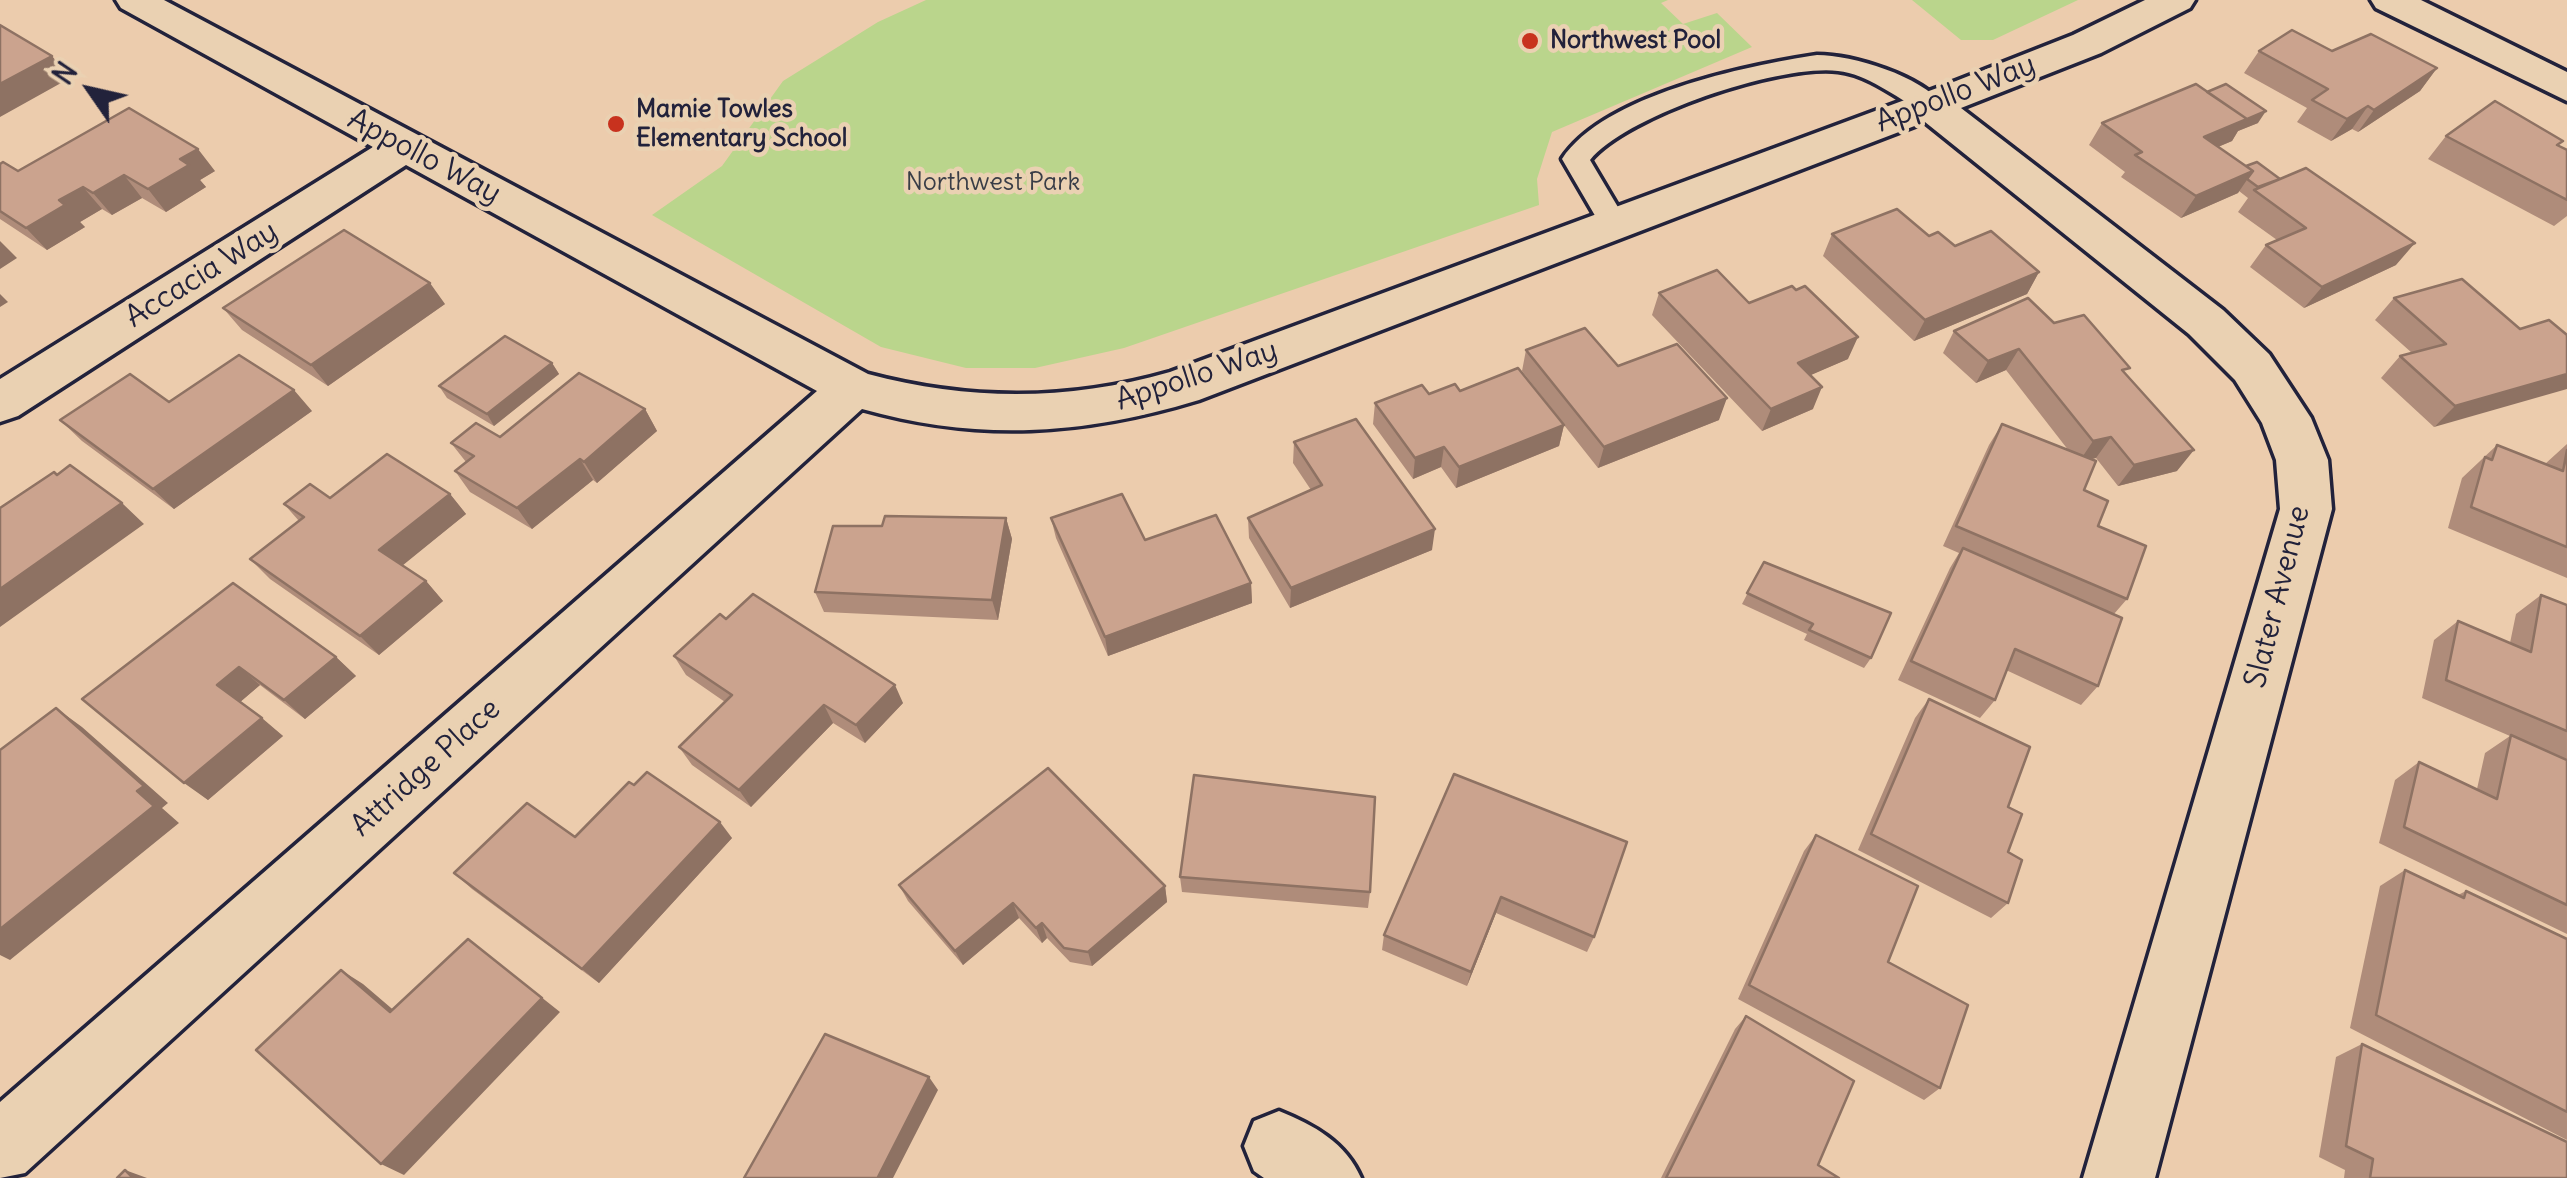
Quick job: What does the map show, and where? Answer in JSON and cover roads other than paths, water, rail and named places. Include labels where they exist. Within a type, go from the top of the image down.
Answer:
[{"type":"street","name":"Appollo Way","points":[[135,0],[853,388],[915,407],[984,416],[1062,414],[1134,402],[1930,105],[2087,44],[2176,0]]},
{"type":"street","points":[[2390,0],[2567,88]]},
{"type":"street","name":"Slater Avenue","points":[[1930,105],[2206,322],[2252,368],[2286,418],[2302,460],[2306,509],[2119,1178]]},
{"type":"street","name":"Accacia Way","points":[[0,402],[404,147]]},
{"type":"street","name":"Attridge Place","points":[[0,1148],[853,388]]},
{"type":"lane","points":[[1614,224],[1576,159],[1596,136],[1650,110],[1804,63],[1840,64],[1885,80],[1930,105]]},
{"type":"place","name":"Northwest Pool","points":[[1530,41]]},
{"type":"place","name":"Mamie Towles Elementary School","points":[[616,124]]},
{"type":"park label","name":"Northwest Park","points":[[993,183]]}]
